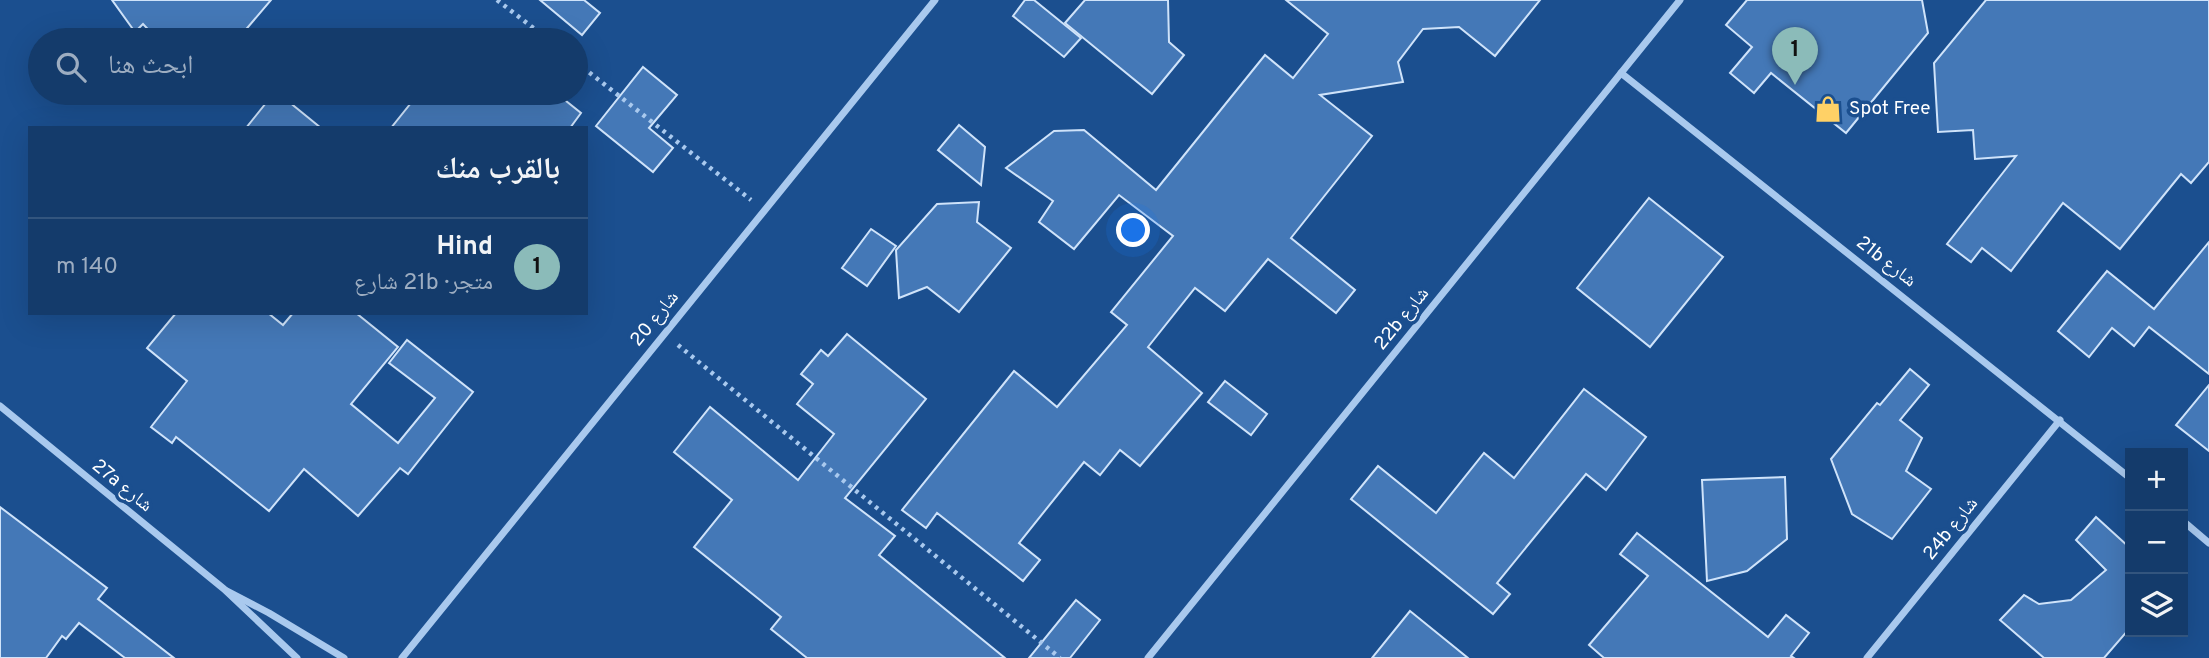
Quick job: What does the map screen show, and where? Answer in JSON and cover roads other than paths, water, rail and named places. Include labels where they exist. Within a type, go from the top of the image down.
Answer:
[{"type":"street","name":"شارع 20","points":[[402,658],[763,209],[935,0]]},
{"type":"street","name":"22b شارع","points":[[1148,658],[1680,0]]},
{"type":"street","name":"21b شارع","points":[[1621,73],[2125,474]]},
{"type":"street","name":"27a شارع","points":[[0,406],[224,589],[297,658]]},
{"type":"street","name":"24b شارع","points":[[1867,658],[2060,420]]},
{"type":"street","points":[[2188,525],[2209,543]]},
{"type":"street","name":"27a شارع","points":[[224,589],[344,658]]},
{"type":"place","name":"Hind","points":[[1795,85]]},
{"type":"place","name":"Spot Free","points":[[1828,109]]}]
